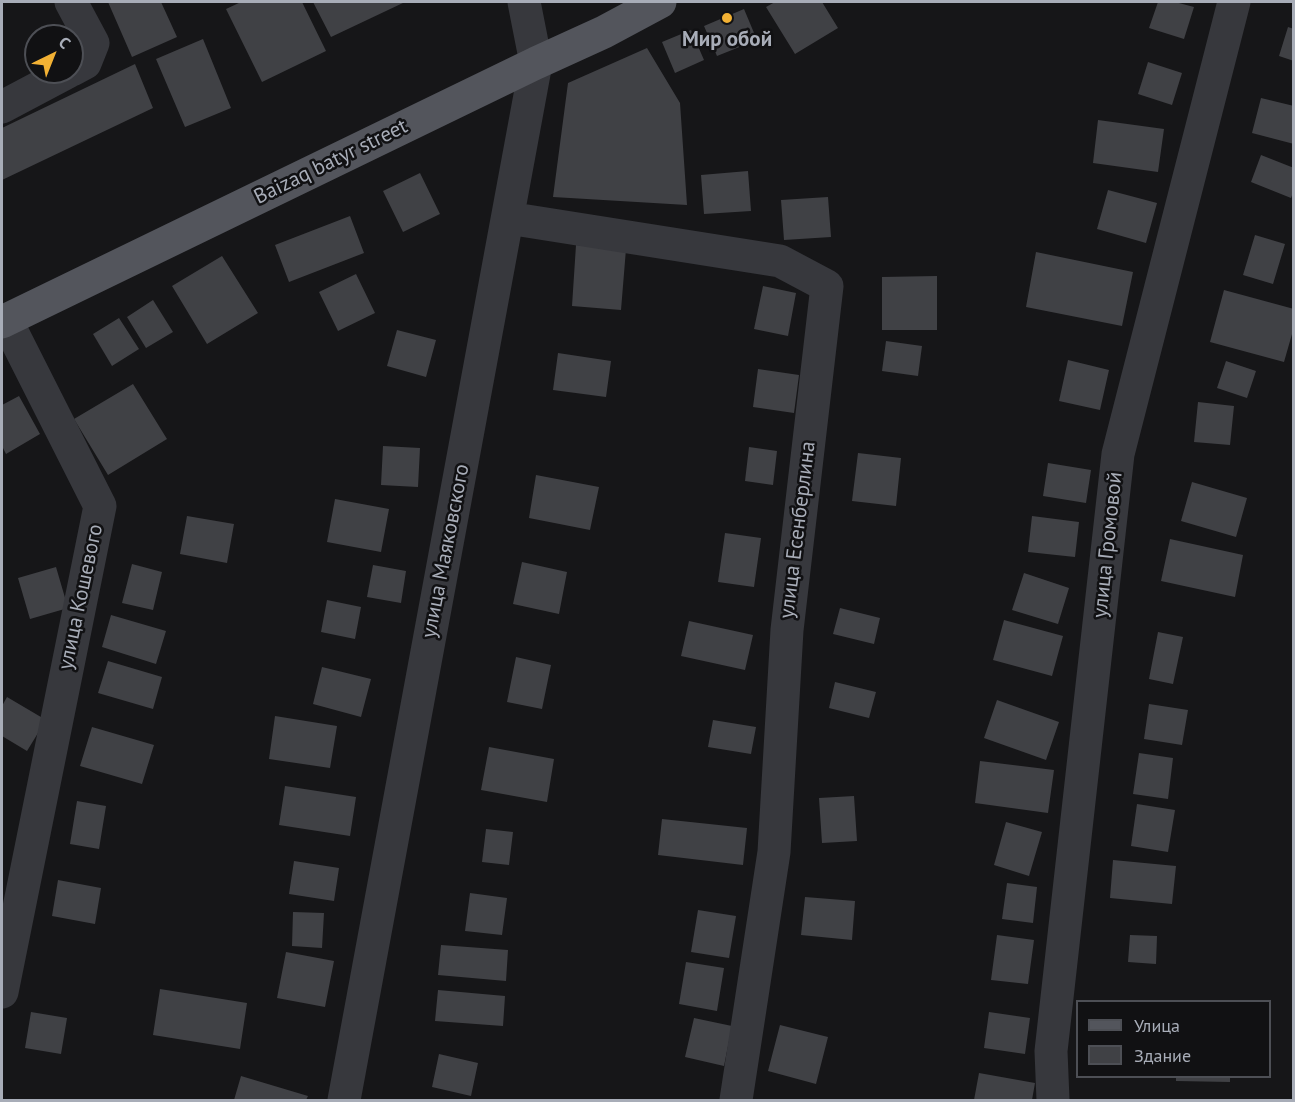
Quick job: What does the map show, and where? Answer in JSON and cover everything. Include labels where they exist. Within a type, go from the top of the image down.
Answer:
[{"type":"main road","name":"Baizaq batyr street","points":[[4,321],[604,32],[660,2]]},
{"type":"street","points":[[71,2],[83,24]]},
{"type":"street","name":"улица Маяковского","points":[[344,1101],[536,63],[524,2]]},
{"type":"street","name":"улица Громовой","points":[[1053,1101],[1051,1051],[1118,454],[1234,2]]},
{"type":"street","points":[[84,26],[93,43],[84,64]]},
{"type":"street","points":[[2,107],[45,84]]},
{"type":"street","name":"улица Есенберлина","points":[[508,218],[780,261],[827,286],[786,630],[774,852],[736,1101]]},
{"type":"street","name":"улица Кошевого","points":[[2,992],[14,860],[100,506],[4,321]]},
{"type":"building","points":[[108,2],[161,2],[177,37],[132,57]]},
{"type":"building","points":[[241,2],[302,2],[326,51],[262,82],[226,9]]},
{"type":"building","points":[[313,2],[405,2],[331,37]]},
{"type":"building","points":[[775,2],[822,2],[838,28],[795,54],[766,7]]},
{"type":"building","points":[[1158,2],[1175,2],[1194,7],[1184,39],[1149,28]]},
{"type":"building","points":[[744,9],[757,40],[717,56],[704,26]]},
{"type":"building","points":[[1288,27],[1294,29],[1294,61],[1279,56]]},
{"type":"building","points":[[691,30],[704,60],[675,73],[662,42]]},
{"type":"building","points":[[203,39],[231,108],[185,127],[156,59]]},
{"type":"building","points":[[647,48],[680,103],[687,205],[553,197],[568,83]]},
{"type":"building","points":[[1148,62],[1182,73],[1172,105],[1138,94]]},
{"type":"building","points":[[135,64],[153,108],[2,180],[2,128]]},
{"type":"building","points":[[1261,98],[1294,106],[1294,144],[1252,133]]},
{"type":"building","points":[[1098,120],[1164,129],[1158,172],[1093,163]]},
{"type":"building","points":[[1261,155],[1294,168],[1294,190],[1291,198],[1251,182]]},
{"type":"building","points":[[748,171],[751,211],[704,214],[701,175]]},
{"type":"building","points":[[420,173],[440,214],[403,232],[383,191]]},
{"type":"building","points":[[1108,190],[1157,203],[1146,243],[1097,229]]},
{"type":"building","points":[[828,197],[831,237],[784,240],[781,200]]},
{"type":"building","points":[[350,216],[364,253],[289,282],[275,245]]},
{"type":"building","points":[[1255,235],[1285,244],[1273,284],[1243,275]]},
{"type":"building","points":[[576,245],[626,249],[621,310],[572,306]]},
{"type":"building","points":[[1036,252],[1133,272],[1122,326],[1026,307]]},
{"type":"building","points":[[222,256],[258,313],[207,344],[172,286]]},
{"type":"building","points":[[356,274],[375,313],[338,331],[319,292]]},
{"type":"building","points":[[937,276],[937,330],[882,330],[882,277]]},
{"type":"building","points":[[763,286],[796,293],[788,336],[754,329]]},
{"type":"building","points":[[1224,290],[1294,309],[1294,327],[1284,362],[1210,342]]},
{"type":"building","points":[[153,300],[173,332],[146,348],[127,317]]},
{"type":"building","points":[[119,318],[139,349],[112,366],[93,334]]},
{"type":"building","points":[[397,330],[436,340],[426,377],[387,366]]},
{"type":"building","points":[[886,341],[922,346],[918,376],[882,371]]},
{"type":"building","points":[[558,353],[611,361],[606,397],[553,390]]},
{"type":"building","points":[[1068,360],[1109,370],[1100,410],[1059,401]]},
{"type":"building","points":[[1226,361],[1256,371],[1247,398],[1217,388]]},
{"type":"building","points":[[758,369],[799,375],[794,413],[753,407]]},
{"type":"building","points":[[133,384],[167,439],[108,475],[74,419]]},
{"type":"building","points":[[19,396],[40,434],[6,454],[2,446],[2,405]]},
{"type":"building","points":[[1198,402],[1234,406],[1230,445],[1194,442]]},
{"type":"building","points":[[383,446],[420,448],[418,487],[381,485]]},
{"type":"building","points":[[749,447],[777,451],[773,485],[745,481]]},
{"type":"building","points":[[858,453],[901,458],[896,506],[852,501]]},
{"type":"building","points":[[1048,463],[1091,470],[1086,503],[1043,496]]},
{"type":"building","points":[[536,475],[599,487],[590,530],[529,518]]},
{"type":"building","points":[[1192,482],[1247,498],[1236,537],[1181,521]]},
{"type":"building","points":[[335,499],[389,509],[381,552],[327,542]]},
{"type":"building","points":[[187,516],[234,524],[227,563],[180,554]]},
{"type":"building","points":[[1032,516],[1079,522],[1075,557],[1028,552]]},
{"type":"building","points":[[725,533],[761,538],[754,587],[718,582]]},
{"type":"building","points":[[1170,539],[1243,555],[1235,597],[1161,581]]},
{"type":"building","points":[[522,562],[567,572],[559,614],[513,604]]},
{"type":"building","points":[[132,564],[162,572],[153,610],[122,603]]},
{"type":"building","points":[[373,565],[406,571],[401,603],[367,597]]},
{"type":"building","points":[[56,567],[68,608],[30,619],[18,578]]},
{"type":"building","points":[[1024,573],[1069,588],[1058,624],[1012,610]]},
{"type":"building","points":[[327,600],[361,607],[355,639],[321,632]]},
{"type":"building","points":[[840,608],[880,618],[874,644],[833,634]]},
{"type":"building","points":[[111,615],[166,631],[156,664],[102,647]]},
{"type":"building","points":[[1004,620],[1063,636],[1052,676],[993,660]]},
{"type":"building","points":[[689,621],[753,635],[745,670],[681,656]]},
{"type":"building","points":[[1158,632],[1183,637],[1173,684],[1149,679]]},
{"type":"building","points":[[516,657],[551,665],[542,709],[507,702]]},
{"type":"building","points":[[108,661],[162,677],[153,709],[98,693]]},
{"type":"building","points":[[322,667],[371,679],[361,717],[313,704]]},
{"type":"building","points":[[835,682],[876,692],[869,718],[829,708]]},
{"type":"building","points":[[7,697],[46,720],[27,751],[2,736],[2,706]]},
{"type":"building","points":[[997,700],[1059,722],[1046,760],[984,738]]},
{"type":"building","points":[[1149,704],[1188,710],[1182,745],[1144,739]]},
{"type":"building","points":[[275,716],[337,726],[330,768],[269,759]]},
{"type":"building","points":[[713,720],[756,727],[751,754],[708,747]]},
{"type":"building","points":[[92,727],[154,745],[142,784],[80,766]]},
{"type":"building","points":[[489,747],[554,759],[547,802],[481,790]]},
{"type":"building","points":[[1139,753],[1173,758],[1168,799],[1133,794]]},
{"type":"building","points":[[980,761],[1054,770],[1048,813],[975,803]]},
{"type":"building","points":[[285,786],[356,797],[350,836],[279,825]]},
{"type":"building","points":[[854,796],[857,841],[822,843],[819,798]]},
{"type":"building","points":[[77,801],[106,806],[99,849],[70,844]]},
{"type":"building","points":[[1137,804],[1175,810],[1168,852],[1131,846]]},
{"type":"building","points":[[662,819],[747,828],[743,865],[658,855]]},
{"type":"building","points":[[1006,822],[1042,832],[1029,876],[994,865]]},
{"type":"building","points":[[486,829],[513,832],[509,865],[482,862]]},
{"type":"building","points":[[1113,860],[1176,866],[1172,904],[1110,898]]},
{"type":"building","points":[[294,861],[339,868],[334,901],[289,894]]},
{"type":"building","points":[[58,880],[101,888],[95,924],[52,916]]},
{"type":"building","points":[[1007,883],[1037,887],[1033,923],[1002,919]]},
{"type":"building","points":[[470,893],[507,898],[502,935],[465,931]]},
{"type":"building","points":[[805,897],[855,901],[852,940],[801,935]]},
{"type":"building","points":[[698,910],[736,916],[729,958],[691,952]]},
{"type":"building","points":[[293,912],[324,913],[322,948],[292,946]]},
{"type":"building","points":[[997,935],[1034,940],[1028,984],[991,980]]},
{"type":"building","points":[[1130,935],[1157,936],[1156,964],[1128,962]]},
{"type":"building","points":[[441,945],[508,950],[506,981],[438,975]]},
{"type":"building","points":[[286,952],[334,961],[325,1007],[277,998]]},
{"type":"building","points":[[686,962],[724,968],[717,1011],[679,1004]]},
{"type":"building","points":[[160,989],[247,1003],[240,1049],[153,1035]]},
{"type":"building","points":[[438,990],[505,996],[503,1026],[435,1021]]},
{"type":"building","points":[[31,1012],[67,1018],[61,1054],[25,1048]]},
{"type":"building","points":[[989,1012],[1030,1018],[1025,1054],[984,1048]]},
{"type":"building","points":[[694,1018],[732,1026],[724,1066],[685,1057]]},
{"type":"building","points":[[780,1025],[828,1037],[816,1084],[768,1071]]},
{"type":"building","points":[[439,1054],[478,1063],[471,1096],[432,1087]]},
{"type":"building","points":[[979,1073],[1035,1083],[1032,1100],[974,1100]]},
{"type":"building","points":[[241,1076],[308,1096],[306,1100],[234,1100]]},
{"type":"building","points":[[1176,1078],[1230,1078],[1230,1082],[1176,1081]]},
{"type":"place","name":"Мир обой","points":[[727,18]]}]
